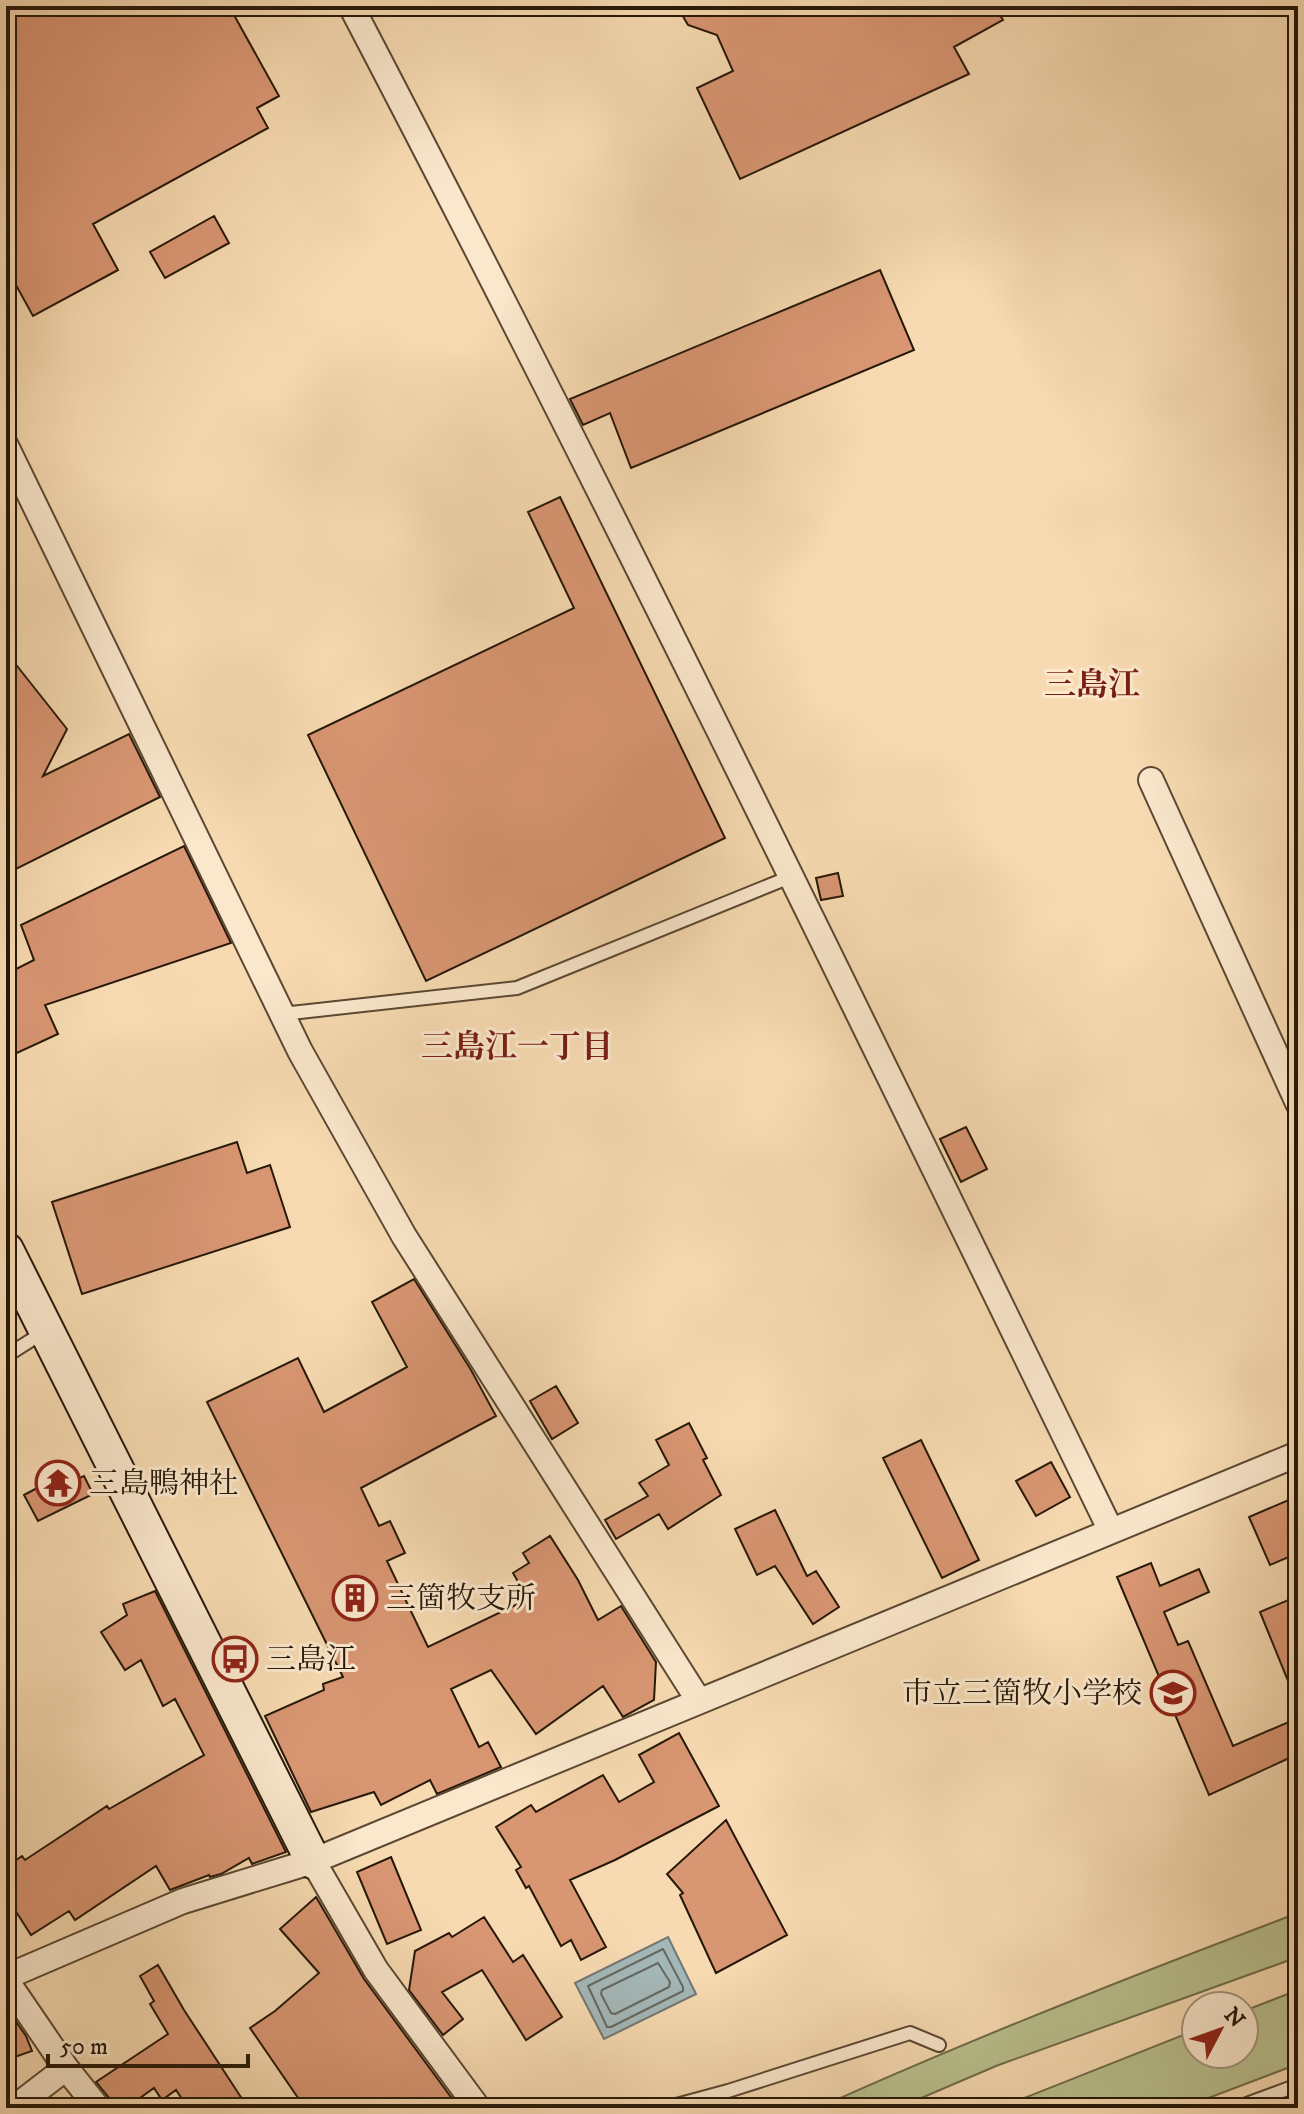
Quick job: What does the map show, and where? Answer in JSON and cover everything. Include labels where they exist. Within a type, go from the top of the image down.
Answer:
[{"type":"main road","points":[[6,1250],[313,1861]]},
{"type":"street","points":[[351,6],[701,691],[1111,1531]]},
{"type":"street","points":[[6,446],[300,1051],[404,1236],[699,1701]]},
{"type":"street","points":[[1151,780],[1298,1103]]},
{"type":"street","points":[[98,2108],[66,2068],[6,1978],[183,1901],[313,1861],[1298,1454]]},
{"type":"street","points":[[313,1861],[376,1970],[478,2108]]},
{"type":"street","points":[[14,2108],[66,2068]]},
{"type":"lane","points":[[282,1014],[517,988],[790,877]]},
{"type":"lane","points":[[6,1356],[47,1331]]},
{"type":"lane","points":[[665,2108],[910,2033],[939,2045]]},
{"type":"lane","points":[[1236,2108],[1298,2085]]},
{"type":"green space","points":[[1298,1913],[1298,1957],[1207,1990],[1180,1990],[1180,2000],[996,2066],[898,2108],[818,2108],[936,2056]]},
{"type":"green space","points":[[1298,1990],[1298,2064],[1182,2108],[999,2108],[1180,2036],[1180,2070],[1260,2070],[1260,2005]]},
{"type":"water","points":[[668,1937],[696,1994],[604,2039],[575,1983]]},
{"type":"building","points":[[6,6],[229,6],[279,96],[257,108],[268,128],[93,224],[118,270],[33,316],[6,267]]},
{"type":"building","points":[[677,6],[994,6],[1003,20],[954,47],[969,74],[740,179],[697,88],[733,71],[717,35],[688,25]]},
{"type":"building","points":[[214,216],[229,243],[165,278],[150,252]]},
{"type":"building","points":[[880,270],[914,350],[631,468],[610,413],[583,425],[570,399]]},
{"type":"building","points":[[560,497],[725,838],[426,981],[308,735],[574,608],[528,512]]},
{"type":"building","points":[[6,652],[67,729],[43,776],[129,734],[160,797],[6,874]]},
{"type":"building","points":[[184,846],[231,943],[45,1005],[58,1034],[6,1058],[6,974],[34,960],[21,925]]},
{"type":"building","points":[[838,873],[843,896],[821,900],[816,878]]},
{"type":"building","points":[[966,1127],[987,1169],[961,1182],[940,1139]]},
{"type":"building","points":[[237,1142],[247,1173],[270,1165],[290,1227],[82,1294],[52,1202]]},
{"type":"building","points":[[414,1279],[496,1416],[361,1488],[379,1526],[390,1521],[405,1553],[387,1561],[428,1647],[528,1599],[513,1573],[529,1563],[523,1553],[550,1536],[578,1580],[598,1620],[621,1606],[656,1662],[654,1700],[623,1717],[603,1686],[536,1734],[491,1670],[451,1689],[479,1747],[488,1742],[501,1767],[437,1794],[430,1780],[381,1805],[374,1792],[311,1812],[265,1716],[324,1690],[323,1684],[343,1677],[207,1402],[298,1358],[324,1412],[407,1367],[372,1302]]},
{"type":"building","points":[[556,1386],[578,1423],[552,1439],[530,1401]]},
{"type":"building","points":[[689,1423],[721,1495],[668,1529],[659,1514],[616,1539],[605,1520],[648,1496],[639,1483],[669,1465],[656,1440]]},
{"type":"building","points":[[921,1440],[979,1560],[942,1578],[883,1458]]},
{"type":"building","points":[[1051,1462],[1070,1497],[1036,1516],[1016,1481]]},
{"type":"building","points":[[65,1473],[70,1482],[84,1476],[93,1494],[38,1521],[24,1495]]},
{"type":"building","points":[[1298,1496],[1298,1553],[1270,1565],[1249,1517]]},
{"type":"building","points":[[775,1510],[807,1576],[816,1571],[839,1607],[813,1624],[775,1566],[757,1575],[735,1529]]},
{"type":"building","points":[[1151,1563],[1160,1586],[1199,1569],[1209,1592],[1164,1612],[1178,1645],[1188,1641],[1233,1746],[1298,1718],[1298,1754],[1209,1795],[1117,1577]]},
{"type":"building","points":[[155,1591],[286,1852],[252,1864],[249,1858],[221,1874],[209,1875],[170,1890],[156,1866],[75,1920],[69,1911],[31,1935],[6,1896],[6,1867],[22,1856],[25,1860],[107,1806],[109,1809],[204,1755],[175,1699],[163,1706],[141,1660],[125,1670],[101,1632],[127,1615],[123,1604]]},
{"type":"building","points":[[1298,1596],[1298,1703],[1297,1703],[1260,1612]]},
{"type":"building","points":[[679,1733],[719,1806],[570,1880],[606,1947],[581,1960],[571,1940],[561,1946],[529,1886],[526,1888],[516,1870],[521,1867],[496,1827],[531,1805],[536,1812],[603,1775],[619,1802],[654,1782],[639,1755]]},
{"type":"building","points":[[726,1820],[787,1935],[716,1973],[680,1895],[683,1893],[667,1874]]},
{"type":"building","points":[[391,1857],[421,1930],[387,1944],[357,1872]]},
{"type":"building","points":[[316,1897],[364,1979],[459,2108],[305,2108],[250,2028],[319,1973],[280,1929]]},
{"type":"building","points":[[484,1917],[513,1962],[523,1955],[562,2017],[526,2040],[482,1970],[442,1992],[463,2019],[443,2035],[409,1990],[415,1951],[449,1933],[452,1937]]},
{"type":"building","points":[[158,1965],[248,2108],[188,2108],[176,2090],[162,2100],[154,2088],[126,2108],[113,2108],[110,2099],[96,2082],[168,2034],[150,2004],[154,2001],[140,1976]]},
{"type":"building","points":[[6,2007],[26,2036],[32,2051],[6,2060]]},
{"type":"place","name":"三島鴨神社","points":[[58,1483]]},
{"type":"place","name":"三箇牧支所","points":[[355,1598]]},
{"type":"place","name":"三島江","points":[[235,1659]]},
{"type":"place","name":"市立三箇牧小学校","points":[[1173,1693]]},
{"type":"district","name":"三島江","points":[[1092,684]]},
{"type":"district","name":"三島江一丁目","points":[[517,1046]]}]
